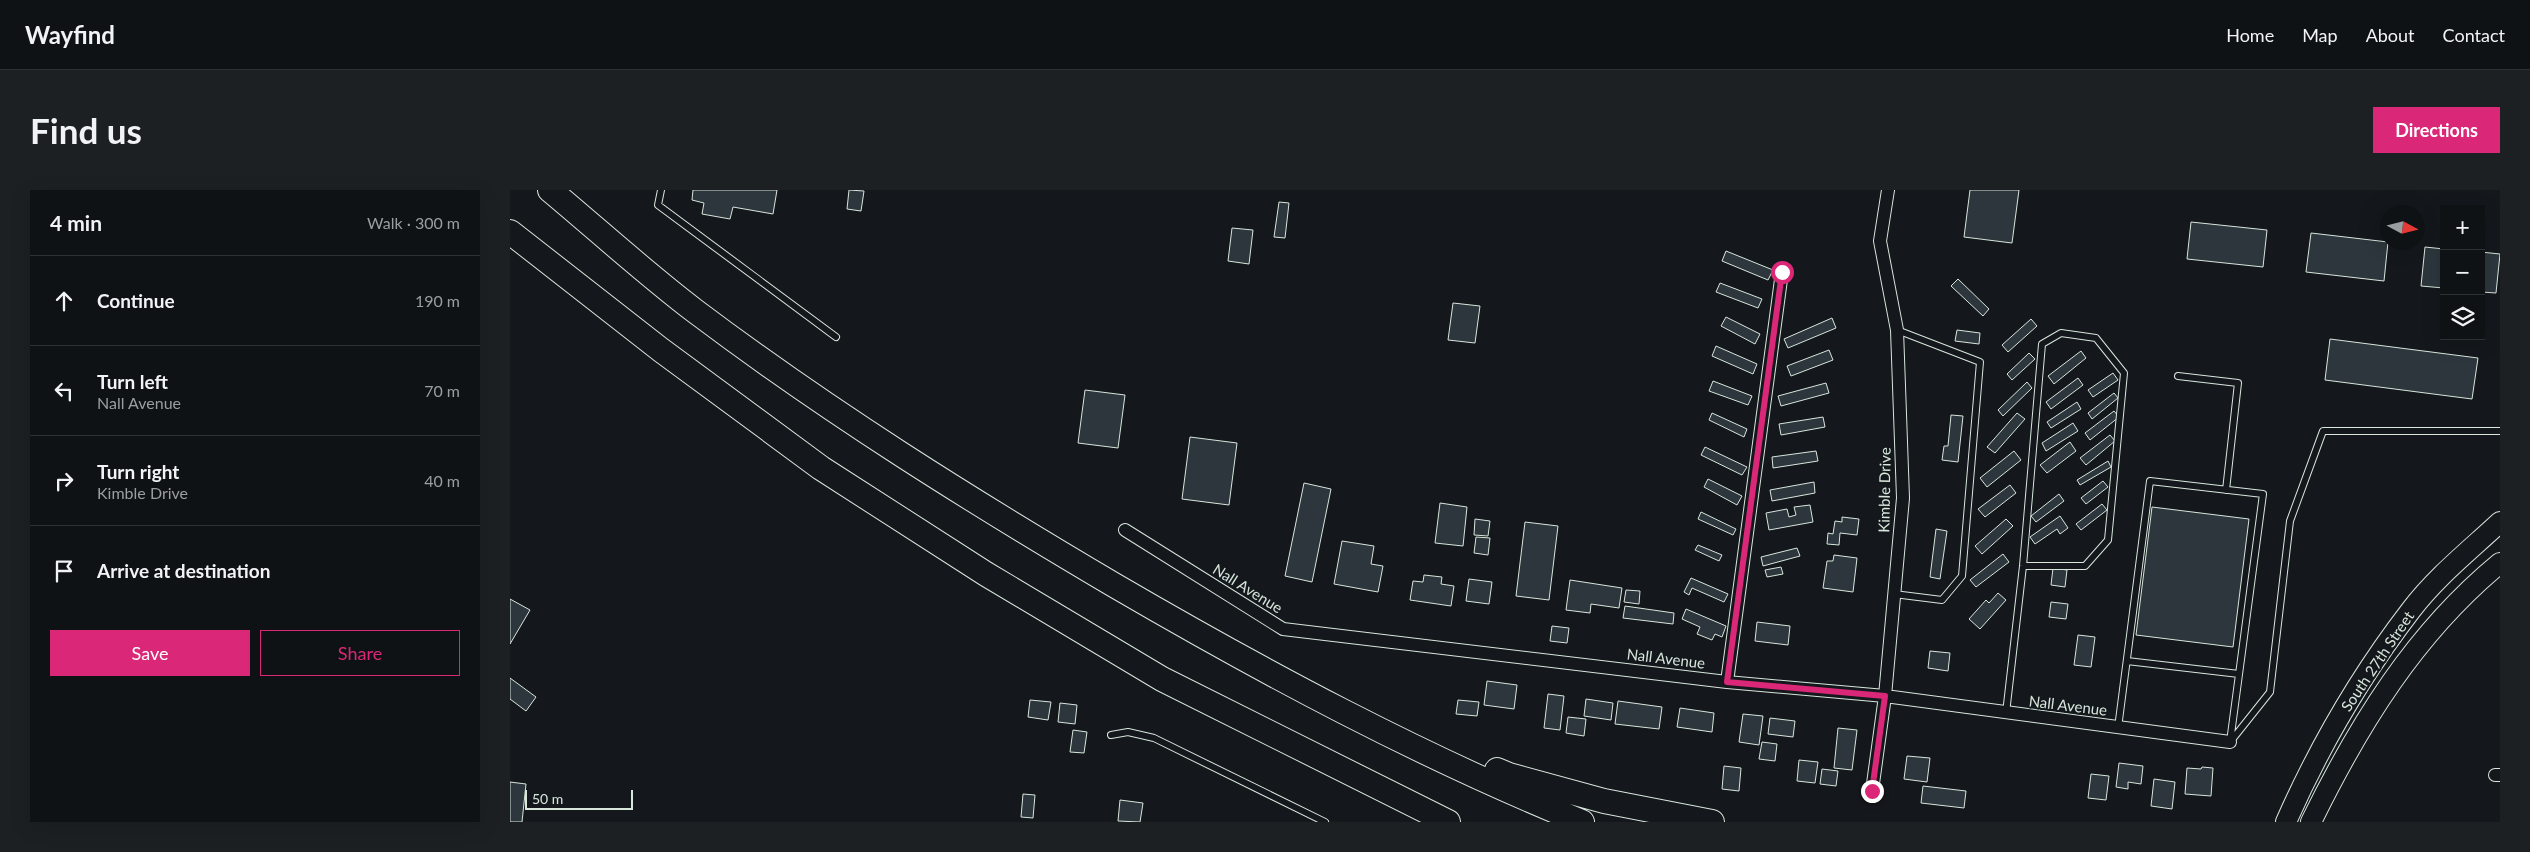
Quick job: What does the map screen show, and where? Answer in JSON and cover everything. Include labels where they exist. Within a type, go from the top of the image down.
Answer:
[{"type":"highway","points":[[550,190],[693,310],[849,422],[1010,524],[1204,638],[1387,735],[1582,822]]},
{"type":"highway","points":[[510,232],[660,350],[821,468],[986,574],[1162,679],[1445,821]]},
{"type":"highway","points":[[1204,638],[1509,775],[1604,801],[1712,822]]},
{"type":"main road","name":"South 27th Street","points":[[2286,822],[2331,730],[2412,609],[2453,565],[2500,522]]},
{"type":"main road","name":"South 27th Street","points":[[2311,822],[2341,761],[2406,659],[2441,619],[2500,563]]},
{"type":"street","name":"Kimble Drive","points":[[1872,791],[1885,696],[1903,498],[1897,330],[1880,241],[1888,190]]},
{"type":"street","points":[[1727,682],[1782,272]]},
{"type":"street","name":"Nall Avenue","points":[[1125,530],[1283,629],[1727,682],[1885,696],[2230,742]]},
{"type":"lane","points":[[661,190],[658,205],[836,338]]},
{"type":"lane","points":[[1894,594],[1942,600],[1962,576],[1980,362],[1897,330]]},
{"type":"lane","points":[[2006,713],[2023,566],[2042,344],[2061,333],[2096,338],[2124,372],[2108,540],[2085,566],[2023,566]]},
{"type":"lane","points":[[2178,376],[2238,383],[2226,490]]},
{"type":"lane","points":[[2230,742],[2270,692],[2290,521],[2323,431],[2499,431]]},
{"type":"lane","points":[[2118,728],[2150,481],[2262,494],[2230,742]]},
{"type":"lane","points":[[2127,661],[2239,674]]},
{"type":"lane","points":[[1111,735],[1128,732],[1154,738],[1325,822]]},
{"type":"building","points":[[693,190],[777,190],[773,214],[733,207],[730,219],[702,214],[704,203],[692,200]]},
{"type":"building","points":[[849,190],[864,191],[861,211],[847,209]]},
{"type":"building","points":[[1970,190],[2019,190],[2012,243],[1964,237]]},
{"type":"building","points":[[1279,202],[1289,203],[1285,238],[1274,237]]},
{"type":"building","points":[[2191,222],[2267,230],[2263,267],[2187,259]]},
{"type":"building","points":[[1232,228],[1253,230],[1249,264],[1228,261]]},
{"type":"building","points":[[2311,233],[2380,241],[2380,250],[2387,250],[2384,281],[2306,272]]},
{"type":"building","points":[[2425,247],[2440,249],[2440,288],[2421,286]]},
{"type":"building","points":[[1726,251],[1773,270],[1768,280],[1722,261]]},
{"type":"building","points":[[2485,252],[2500,254],[2496,293],[2485,292]]},
{"type":"building","points":[[1958,279],[1989,309],[1983,316],[1951,286]]},
{"type":"building","points":[[1720,283],[1762,299],[1758,308],[1716,292]]},
{"type":"building","points":[[1453,303],[1480,306],[1475,343],[1448,340]]},
{"type":"building","points":[[1726,317],[1760,334],[1755,344],[1721,326]]},
{"type":"building","points":[[1832,318],[1836,328],[1788,348],[1784,339]]},
{"type":"building","points":[[2031,319],[2037,326],[2008,352],[2002,345]]},
{"type":"building","points":[[1957,330],[1980,333],[1979,344],[1955,341]]},
{"type":"building","points":[[2330,339],[2478,358],[2472,399],[2325,380]]},
{"type":"building","points":[[1716,346],[1757,364],[1753,374],[1712,356]]},
{"type":"building","points":[[1829,350],[1833,360],[1791,376],[1787,366]]},
{"type":"building","points":[[2081,351],[2086,358],[2054,384],[2048,376]]},
{"type":"building","points":[[2029,353],[2035,359],[2012,380],[2007,374]]},
{"type":"building","points":[[2113,373],[2118,380],[2093,397],[2088,390]]},
{"type":"building","points":[[2078,378],[2083,385],[2051,409],[2046,402]]},
{"type":"building","points":[[1713,381],[1752,396],[1748,405],[1709,391]]},
{"type":"building","points":[[2027,382],[2032,388],[2003,416],[1998,410]]},
{"type":"building","points":[[1826,383],[1829,393],[1781,406],[1778,396]]},
{"type":"building","points":[[1085,390],[1125,395],[1118,448],[1078,443]]},
{"type":"building","points":[[2114,393],[2118,398],[2092,419],[2088,413]]},
{"type":"building","points":[[2077,402],[2081,409],[2051,428],[2047,422]]},
{"type":"building","points":[[2114,411],[2119,417],[2090,440],[2085,433]]},
{"type":"building","points":[[1712,413],[1747,429],[1744,437],[1709,420]]},
{"type":"building","points":[[2017,413],[2025,419],[1995,453],[1987,447]]},
{"type":"building","points":[[1951,415],[1963,416],[1958,462],[1942,460],[1944,446],[1948,446]]},
{"type":"building","points":[[1823,417],[1825,427],[1781,435],[1779,424]]},
{"type":"building","points":[[2073,423],[2078,431],[2046,451],[2042,443]]},
{"type":"building","points":[[2110,435],[2115,441],[2086,465],[2080,458]]},
{"type":"building","points":[[1190,437],[1237,443],[1229,505],[1182,499]]},
{"type":"building","points":[[2070,442],[2076,451],[2047,473],[2040,465]]},
{"type":"building","points":[[1705,447],[1747,467],[1742,475],[1701,455]]},
{"type":"building","points":[[1816,451],[1818,461],[1773,468],[1772,457]]},
{"type":"building","points":[[2014,451],[2021,460],[1987,487],[1980,478]]},
{"type":"building","points":[[2108,461],[2111,467],[2080,485],[2077,480]]},
{"type":"building","points":[[1708,479],[1742,496],[1737,505],[1704,487]]},
{"type":"building","points":[[2103,481],[2108,487],[2086,504],[2081,498]]},
{"type":"building","points":[[1814,482],[1815,493],[1772,501],[1770,490]]},
{"type":"building","points":[[1304,483],[1331,489],[1312,582],[1285,576]]},
{"type":"building","points":[[2010,485],[2016,493],[1985,517],[1978,509]]},
{"type":"building","points":[[2059,494],[2064,501],[2036,522],[2031,516]]},
{"type":"building","points":[[1440,503],[1467,507],[1463,546],[1435,543]]},
{"type":"building","points":[[2102,504],[2107,510],[2081,530],[2076,524]]},
{"type":"building","points":[[1810,505],[1813,522],[1769,530],[1766,513],[1787,509],[1789,517],[1796,515],[1794,507]]},
{"type":"building","points":[[2152,507],[2249,519],[2233,647],[2136,635]]},
{"type":"building","points":[[1701,512],[1736,529],[1733,535],[1698,519]]},
{"type":"building","points":[[2060,516],[2068,528],[2060,534],[2057,529],[2035,544],[2030,537]]},
{"type":"building","points":[[1842,517],[1859,519],[1857,535],[1840,533],[1839,545],[1827,544],[1828,533],[1833,534],[1835,521],[1842,522]]},
{"type":"building","points":[[1475,519],[1490,521],[1488,536],[1474,535]]},
{"type":"building","points":[[2006,519],[2013,526],[1982,554],[1975,546]]},
{"type":"building","points":[[1525,522],[1558,526],[1549,600],[1516,596]]},
{"type":"building","points":[[1936,529],[1947,531],[1940,579],[1930,577]]},
{"type":"building","points":[[1476,537],[1490,538],[1488,555],[1474,553]]},
{"type":"building","points":[[1342,541],[1374,546],[1371,564],[1383,566],[1378,592],[1334,584]]},
{"type":"building","points":[[1698,545],[1722,555],[1719,561],[1695,550]]},
{"type":"building","points":[[1797,548],[1800,556],[1763,566],[1761,557]]},
{"type":"building","points":[[2003,554],[2009,562],[1976,587],[1970,580]]},
{"type":"building","points":[[1834,555],[1857,558],[1853,592],[1823,588],[1827,561],[1833,561]]},
{"type":"building","points":[[1781,567],[1783,574],[1767,577],[1765,570]]},
{"type":"building","points":[[2053,568],[2067,570],[2065,587],[2051,585]]},
{"type":"building","points":[[1424,575],[1442,577],[1441,584],[1454,586],[1451,606],[1410,600],[1413,581],[1423,582]]},
{"type":"building","points":[[1691,578],[1728,594],[1724,602],[1692,588],[1689,595],[1684,592]]},
{"type":"building","points":[[1469,579],[1492,582],[1489,604],[1466,601]]},
{"type":"building","points":[[1570,580],[1622,588],[1619,608],[1591,604],[1590,613],[1566,610]]},
{"type":"building","points":[[1626,590],[1640,591],[1639,604],[1624,602]]},
{"type":"building","points":[[1998,593],[2006,600],[1980,629],[1969,619],[1986,600],[1989,603]]},
{"type":"building","points":[[510,599],[530,610],[510,644]]},
{"type":"building","points":[[2051,602],[2068,604],[2066,619],[2049,617]]},
{"type":"building","points":[[1625,606],[1674,613],[1673,624],[1623,618]]},
{"type":"building","points":[[1686,609],[1726,626],[1722,637],[1715,634],[1712,640],[1697,634],[1700,627],[1682,619]]},
{"type":"building","points":[[1757,622],[1790,626],[1788,645],[1755,641]]},
{"type":"building","points":[[1552,626],[1569,628],[1567,643],[1550,641]]},
{"type":"building","points":[[2078,635],[2095,637],[2091,667],[2074,665]]},
{"type":"building","points":[[1930,651],[1950,653],[1948,671],[1928,668]]},
{"type":"building","points":[[510,678],[536,697],[526,711],[510,699]]},
{"type":"building","points":[[1487,681],[1517,685],[1514,709],[1484,705]]},
{"type":"building","points":[[1548,694],[1564,696],[1560,730],[1544,728]]},
{"type":"building","points":[[1586,699],[1613,703],[1611,720],[1584,716]]},
{"type":"building","points":[[1030,700],[1051,702],[1048,720],[1028,717]]},
{"type":"building","points":[[1458,700],[1479,702],[1477,716],[1456,714]]},
{"type":"building","points":[[1618,701],[1662,707],[1659,729],[1615,724]]},
{"type":"building","points":[[1060,703],[1077,705],[1075,724],[1058,722]]},
{"type":"building","points":[[1680,708],[1714,713],[1712,732],[1677,727]]},
{"type":"building","points":[[1743,714],[1763,716],[1759,745],[1739,742]]},
{"type":"building","points":[[1568,717],[1586,719],[1584,736],[1566,733]]},
{"type":"building","points":[[1770,718],[1795,721],[1793,737],[1768,734]]},
{"type":"building","points":[[1838,728],[1857,730],[1852,770],[1834,768]]},
{"type":"building","points":[[1073,730],[1087,732],[1084,753],[1070,752]]},
{"type":"building","points":[[1762,742],[1777,744],[1775,761],[1759,759]]},
{"type":"building","points":[[1907,756],[1930,758],[1927,782],[1904,779]]},
{"type":"building","points":[[1799,760],[1818,762],[1815,783],[1797,781]]},
{"type":"building","points":[[2119,763],[2143,766],[2141,784],[2128,782],[2128,789],[2116,787]]},
{"type":"building","points":[[1724,766],[1741,768],[1739,791],[1722,789]]},
{"type":"building","points":[[2202,767],[2213,768],[2211,796],[2185,794],[2187,768],[2201,769]]},
{"type":"building","points":[[1822,769],[1838,771],[1836,786],[1820,784]]},
{"type":"building","points":[[2091,774],[2109,776],[2106,800],[2088,798]]},
{"type":"building","points":[[2154,779],[2175,782],[2172,809],[2151,806]]},
{"type":"building","points":[[510,782],[526,784],[522,822],[510,822]]},
{"type":"building","points":[[1923,786],[1966,791],[1964,808],[1921,803]]},
{"type":"building","points":[[1023,794],[1035,795],[1033,818],[1021,817]]},
{"type":"building","points":[[1120,800],[1143,803],[1140,822],[1118,821]]},
{"type":"route","points":[[1782,272],[1727,682],[1885,696],[1872,791]]}]
